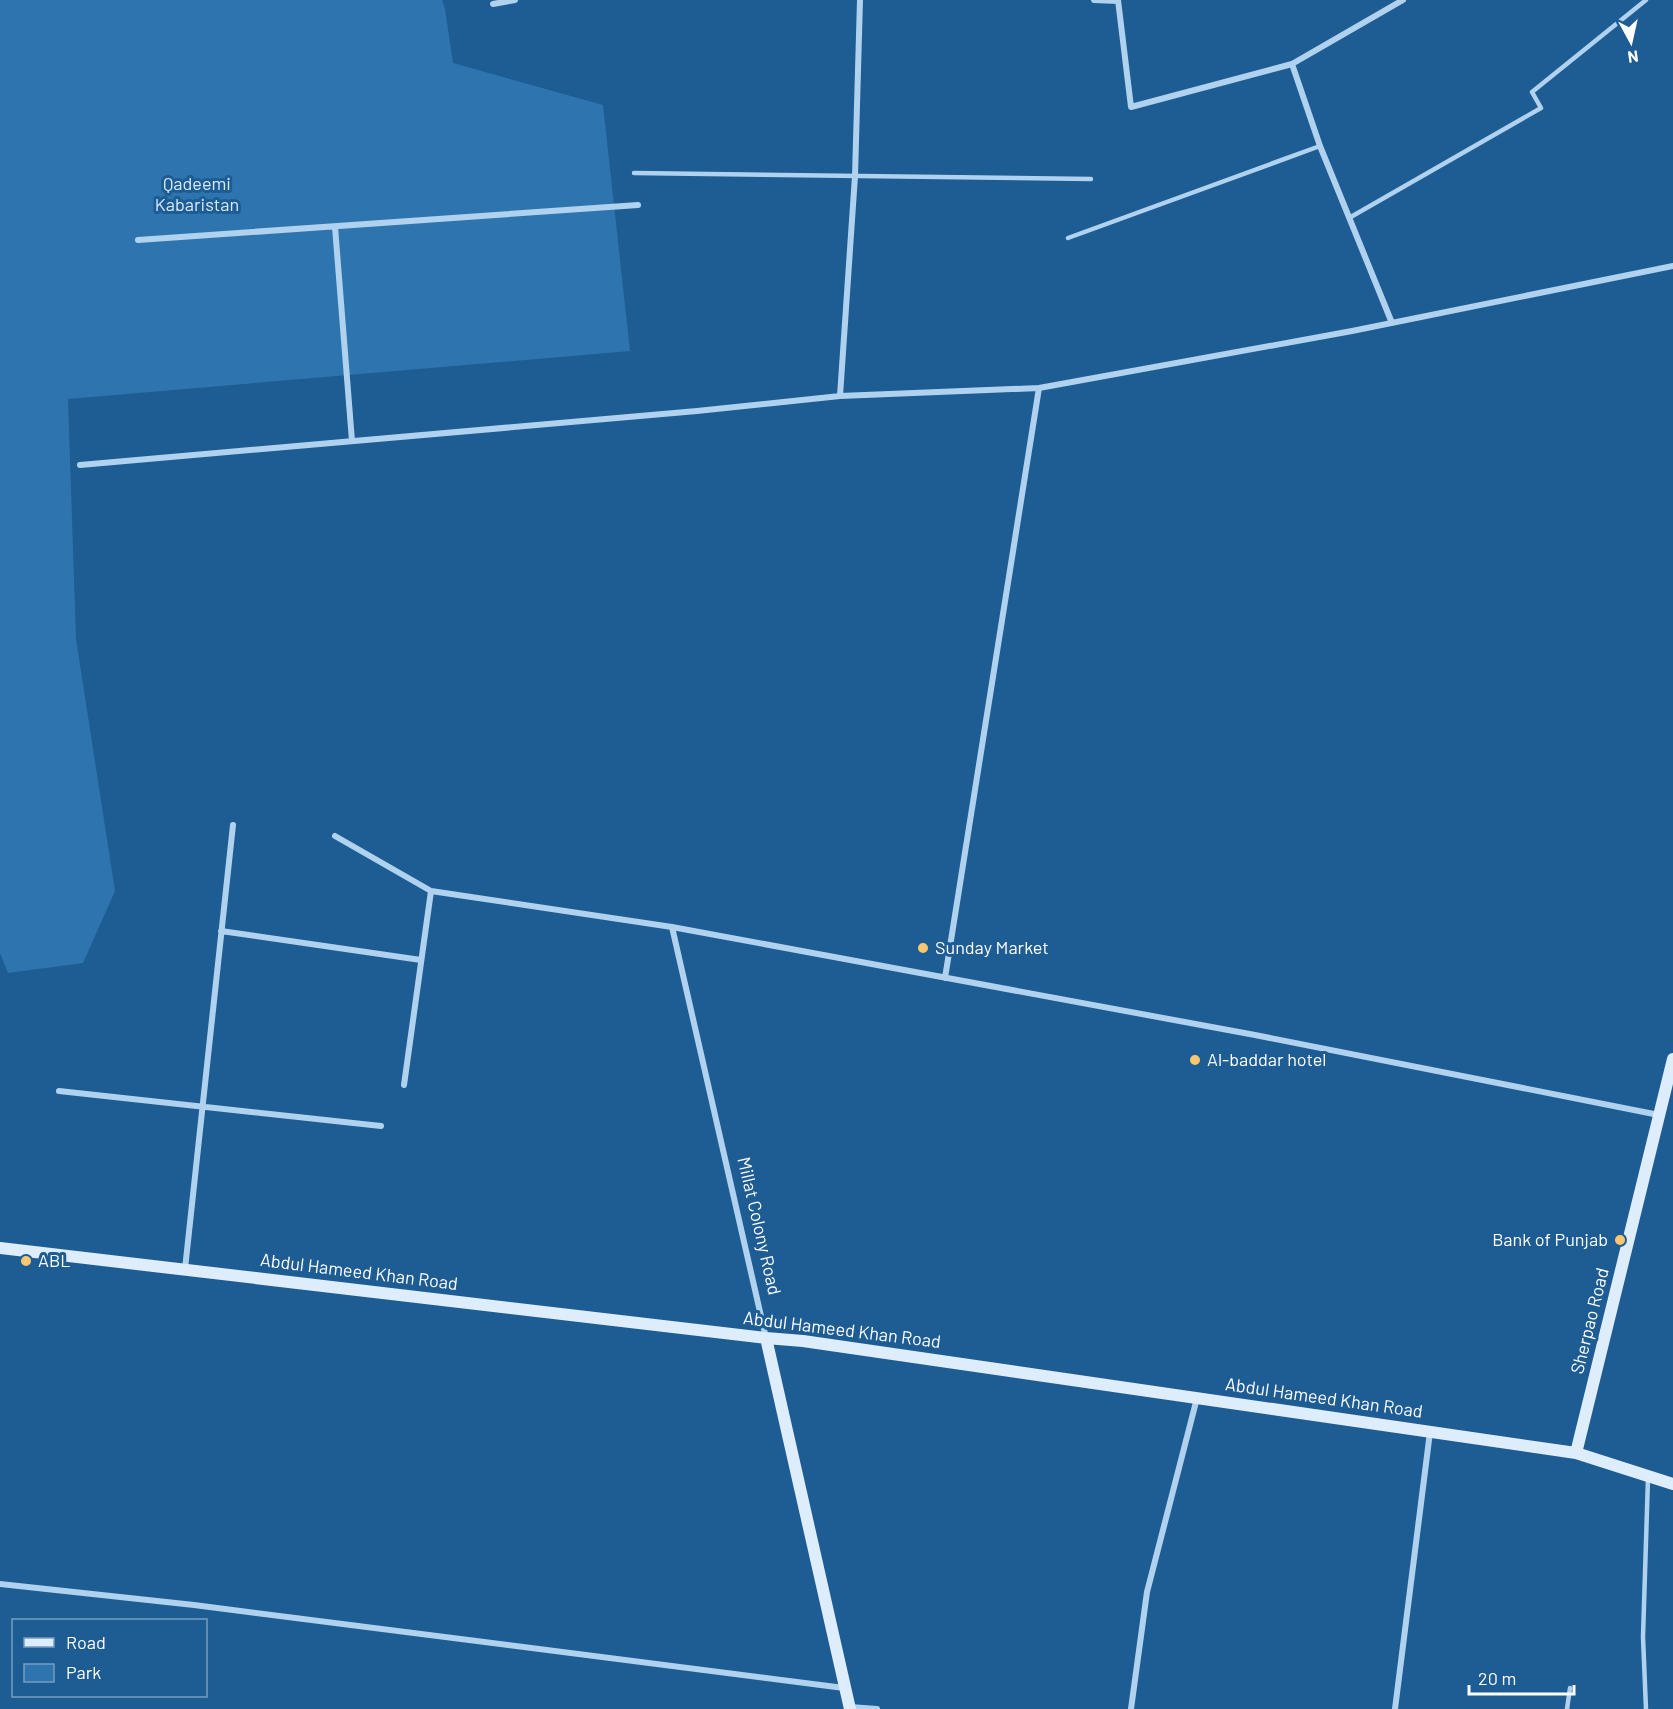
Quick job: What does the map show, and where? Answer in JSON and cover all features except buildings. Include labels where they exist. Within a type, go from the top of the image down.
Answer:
[{"type":"street","points":[[493,4],[514,0]]},
{"type":"street","points":[[840,396],[855,176],[860,0]]},
{"type":"street","points":[[1094,0],[1118,0],[1131,107],[1292,64],[1403,0]]},
{"type":"street","points":[[1292,64],[1320,146],[1392,323]]},
{"type":"street","points":[[138,240],[638,205]]},
{"type":"street","points":[[335,227],[352,441]]},
{"type":"street","points":[[80,465],[697,411],[840,396],[1039,388],[1392,323],[1673,266]]},
{"type":"street","points":[[945,978],[1039,388]]},
{"type":"street","points":[[185,1269],[233,825]]},
{"type":"street","points":[[335,836],[430,891],[672,927],[1255,1035],[1660,1115]]},
{"type":"street","points":[[404,1085],[430,891]]},
{"type":"street","name":"Millat Colony Road","points":[[672,927],[850,1708]]},
{"type":"street","points":[[221,931],[422,960]]},
{"type":"street","name":"Sherpao Road","points":[[1576,1453],[1673,1059]]},
{"type":"street","points":[[59,1090],[381,1126]]},
{"type":"street","name":"Abdul Hameed Khan Road","points":[[0,1248],[803,1341],[1576,1453],[1673,1484]]},
{"type":"street","points":[[1131,1709],[1147,1592],[1197,1398]]},
{"type":"street","points":[[1395,1709],[1430,1432]]},
{"type":"street","points":[[0,1584],[194,1605],[844,1688]]},
{"type":"street","points":[[850,1708],[877,1709]]},
{"type":"lane","points":[[1350,218],[1541,108],[1532,92],[1646,0]]},
{"type":"lane","points":[[1068,238],[1320,146]]},
{"type":"lane","points":[[634,173],[1091,179]]},
{"type":"lane","points":[[1646,1709],[1643,1637],[1648,1476]]},
{"type":"lane","points":[[1567,1709],[1570,1688]]},
{"type":"green space","name":"Qadeemi Kabaristan","points":[[0,0],[442,0],[453,63],[603,105],[630,351],[68,399],[76,639],[115,891],[83,963],[8,973],[0,953]]},
{"type":"place","name":"Sunday Market","points":[[923,948]]},
{"type":"place","name":"Al-baddar hotel","points":[[1195,1060]]},
{"type":"place","name":"Bank of Punjab","points":[[1620,1240]]},
{"type":"place","name":"ABL","points":[[26,1261]]}]
